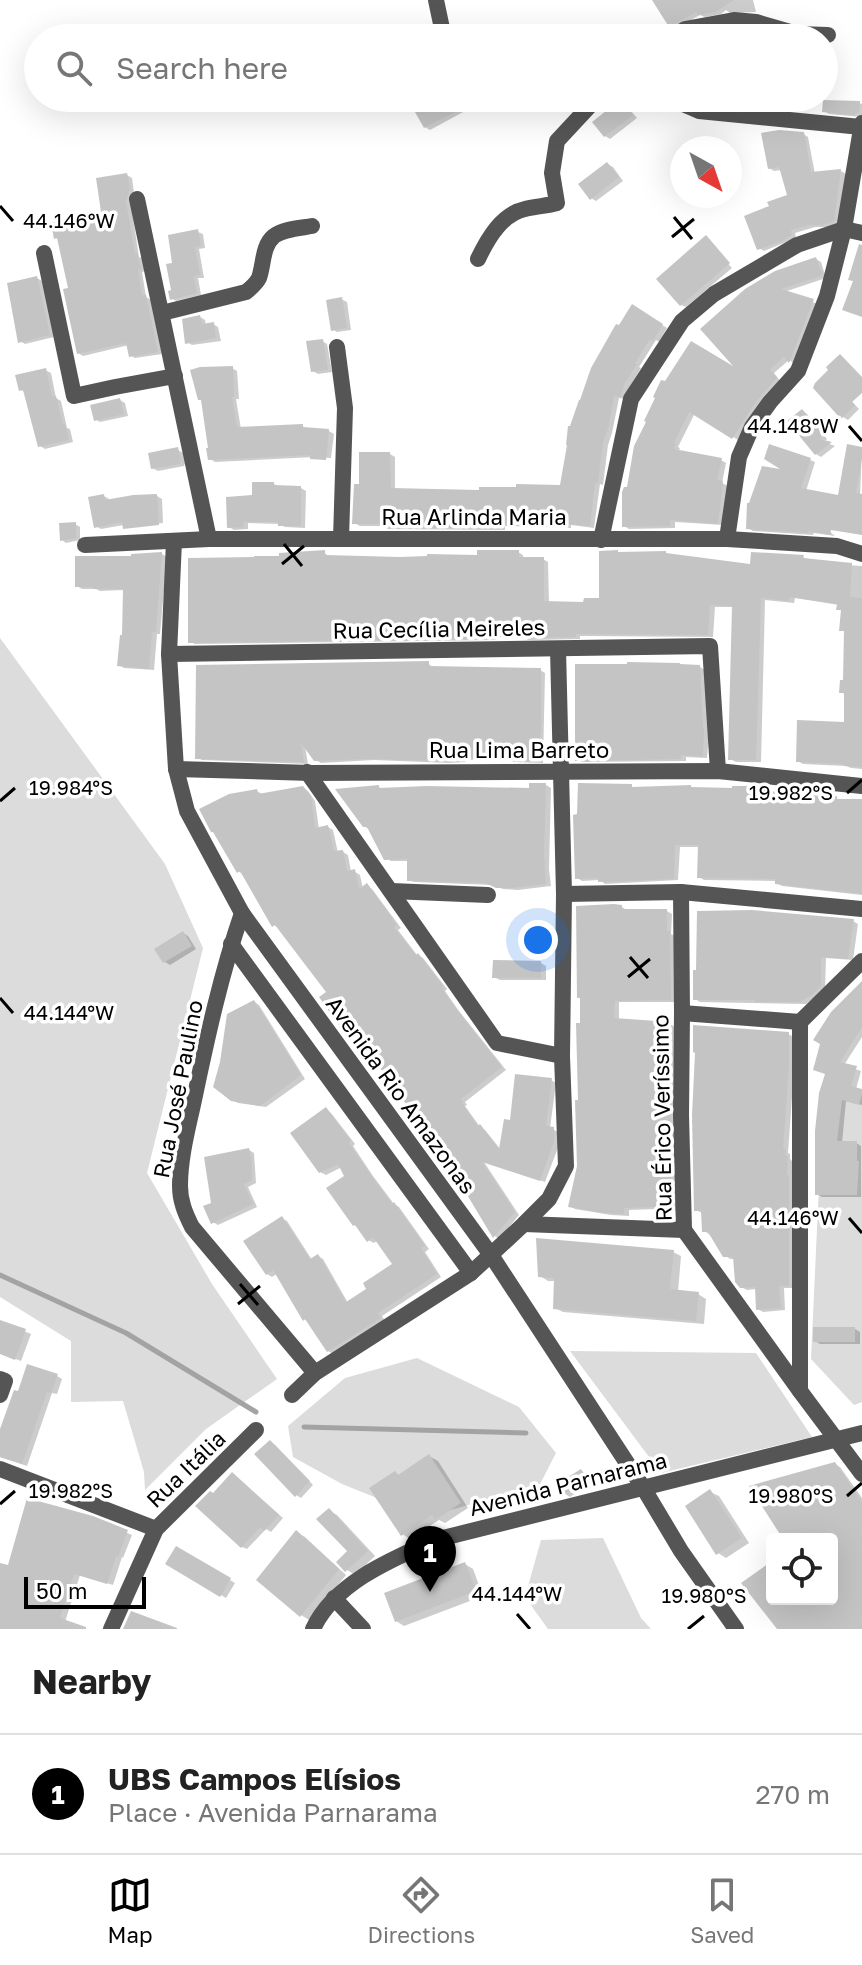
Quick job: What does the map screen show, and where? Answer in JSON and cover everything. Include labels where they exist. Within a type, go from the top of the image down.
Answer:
[{"type":"street","points":[[436,0],[441,24]]},
{"type":"street","points":[[712,24],[734,20],[763,24]]},
{"type":"street","points":[[478,259],[488,238],[511,214],[557,203],[552,173],[557,141],[584,112]]},
{"type":"street","points":[[711,112],[862,125],[844,229],[827,296],[798,371],[752,427],[739,457],[727,539]]},
{"type":"street","points":[[137,199],[209,539]]},
{"type":"street","points":[[162,313],[246,292],[259,278],[268,245],[274,236],[312,226]]},
{"type":"street","points":[[601,540],[631,399],[682,321],[714,294],[797,245],[844,229],[862,233]]},
{"type":"street","points":[[44,253],[74,396],[175,376]]},
{"type":"street","points":[[337,347],[345,408],[341,539]]},
{"type":"street","name":"Rua Arlinda Maria","points":[[85,545],[209,539],[727,539],[837,546],[862,554]]},
{"type":"street","name":"Avenida Rio Amazonas","points":[[174,541],[169,654],[176,769],[187,811],[242,913],[491,1255],[681,1551],[736,1629]]},
{"type":"street","name":"Rua Cecília Meireles","points":[[169,654],[710,646],[718,771]]},
{"type":"street","points":[[292,1395],[315,1373],[471,1273],[549,1199],[566,1166],[558,649]]},
{"type":"street","name":"Rua Lima Barreto","points":[[176,769],[307,772],[718,771],[862,786]]},
{"type":"street","points":[[307,772],[497,1043],[562,1056]]},
{"type":"street","points":[[391,891],[488,895]]},
{"type":"street","points":[[564,894],[681,892],[862,909]]},
{"type":"street","name":"Rua Érico Veríssimo","points":[[681,892],[684,1230],[862,1474]]},
{"type":"street","name":"Rua José Paulino","points":[[242,913],[231,944],[182,1161],[182,1207],[192,1227],[315,1373]]},
{"type":"street","points":[[231,944],[471,1273]]},
{"type":"street","points":[[800,1391],[800,1022],[862,961]]},
{"type":"street","points":[[682,1013],[800,1022]]},
{"type":"street","points":[[524,1224],[684,1230]]},
{"type":"street","points":[[0,1379],[5,1381],[0,1395]]},
{"type":"street","name":"Rua Itália","points":[[111,1629],[156,1529],[256,1430]]},
{"type":"street","name":"Avenida Parnarama","points":[[313,1629],[334,1598],[382,1563],[435,1540],[862,1433]]},
{"type":"street","points":[[0,1469],[156,1529]]},
{"type":"street","points":[[334,1598],[363,1629]]},
{"type":"shaded area","points":[[0,638],[165,864],[203,948],[147,1173],[212,1284],[277,1379],[206,1429],[145,1490],[144,1472],[123,1401],[71,1402],[71,1341],[0,1297]]},
{"type":"shaded area","points":[[862,1089],[862,1402],[854,1405],[811,1359],[823,1099]]},
{"type":"shaded area","points":[[570,1351],[756,1353],[812,1437],[661,1473]]},
{"type":"shaded area","points":[[417,1358],[519,1407],[556,1453],[539,1486],[424,1517],[342,1484],[293,1457],[288,1426],[345,1378]]},
{"type":"shaded area","points":[[603,1538],[641,1618],[651,1629],[548,1629],[525,1597],[541,1540]]},
{"type":"building","points":[[652,0],[734,0],[715,12],[698,15],[696,12],[674,24],[667,24]]},
{"type":"building","points":[[838,100],[860,101],[859,112],[854,115],[822,112],[838,112]]},
{"type":"building","points":[[415,112],[455,112],[424,128]]},
{"type":"building","points":[[605,112],[631,112],[633,115],[604,137],[592,122]]},
{"type":"building","points":[[779,130],[804,132],[811,172],[841,169],[834,221],[791,230],[792,235],[784,240],[757,250],[744,216],[769,206],[767,202],[787,195],[779,167],[768,169],[761,133]]},
{"type":"building","points":[[607,162],[619,177],[590,200],[578,184]]},
{"type":"building","points":[[127,173],[130,189],[126,201],[135,254],[141,269],[138,270],[142,295],[146,295],[158,352],[129,357],[126,343],[77,354],[63,289],[68,288],[51,223],[101,212],[96,178]]},
{"type":"building","points":[[198,229],[201,246],[195,247],[200,275],[194,276],[197,293],[170,300],[166,264],[172,263],[168,235]]},
{"type":"building","points":[[706,235],[730,263],[680,306],[656,279]]},
{"type":"building","points":[[859,244],[862,245],[862,317],[842,310],[853,281],[848,280]]},
{"type":"building","points":[[816,257],[821,276],[781,289],[814,299],[789,363],[784,357],[770,369],[777,378],[755,403],[732,439],[689,412],[674,443],[674,449],[722,458],[717,480],[723,481],[718,524],[670,520],[670,526],[622,527],[622,492],[627,487],[634,446],[661,380],[665,381],[691,341],[733,366],[700,329],[745,289],[775,271]]},
{"type":"building","points":[[37,276],[50,335],[18,343],[7,283]]},
{"type":"building","points":[[342,297],[347,328],[331,331],[326,300]]},
{"type":"building","points":[[632,304],[663,324],[635,363],[620,397],[614,396],[603,442],[598,483],[595,483],[590,526],[501,524],[501,528],[381,528],[381,524],[352,524],[354,484],[359,484],[359,452],[390,452],[391,488],[479,490],[479,487],[516,487],[516,484],[560,485],[568,426],[591,368],[616,324],[619,325]]},
{"type":"building","points":[[200,315],[202,324],[214,322],[216,338],[185,344],[182,319]]},
{"type":"building","points":[[323,339],[328,370],[311,372],[306,341]]},
{"type":"building","points":[[840,354],[862,377],[862,393],[841,419],[813,388],[828,370],[826,367]]},
{"type":"building","points":[[233,366],[232,397],[237,427],[303,424],[303,427],[329,429],[326,460],[310,459],[310,455],[208,460],[201,400],[198,400],[190,370]]},
{"type":"building","points":[[46,368],[52,397],[56,396],[69,440],[38,447],[23,390],[19,391],[15,375]]},
{"type":"building","points":[[120,398],[124,414],[94,421],[90,405]]},
{"type":"building","points":[[802,409],[824,435],[819,439],[832,442],[815,455],[787,421]]},
{"type":"building","points":[[769,444],[811,458],[801,488],[838,495],[847,444],[862,447],[856,493],[862,494],[862,535],[831,530],[830,535],[809,531],[746,529],[747,503],[762,466],[780,469],[764,459]]},
{"type":"building","points":[[178,447],[180,464],[151,469],[148,453]]},
{"type":"building","points":[[252,482],[301,486],[301,526],[278,526],[278,522],[243,522],[244,527],[227,528],[226,497],[252,495]]},
{"type":"building","points":[[104,494],[105,500],[157,494],[159,525],[123,529],[122,522],[94,528],[88,497]]},
{"type":"building","points":[[76,522],[76,538],[60,541],[59,523]]},
{"type":"building","points":[[325,550],[325,555],[400,557],[477,555],[477,550],[519,550],[519,557],[544,557],[544,601],[583,602],[584,598],[599,598],[599,551],[666,551],[750,564],[751,552],[804,555],[803,558],[852,563],[850,597],[862,598],[862,767],[796,762],[797,720],[844,722],[844,693],[839,693],[840,680],[843,680],[844,631],[839,631],[841,610],[836,610],[837,604],[790,597],[789,601],[761,598],[756,760],[728,760],[732,606],[710,605],[708,635],[576,634],[576,637],[521,638],[521,635],[491,635],[491,638],[188,643],[188,558],[279,556],[279,553]]},
{"type":"building","points":[[162,552],[156,632],[152,632],[149,669],[117,666],[122,635],[123,589],[75,587],[75,556],[131,556]]},
{"type":"building","points":[[429,661],[429,666],[541,668],[538,761],[481,757],[443,761],[314,761],[301,743],[304,762],[195,759],[196,665]]},
{"type":"building","points":[[627,662],[700,665],[703,757],[681,755],[681,759],[575,761],[575,664]]},
{"type":"building","points":[[529,783],[546,783],[546,884],[512,888],[496,888],[485,883],[407,881],[407,859],[384,860],[367,827],[363,827],[335,789],[379,785],[379,788],[529,788]]},
{"type":"building","points":[[578,783],[632,784],[632,787],[756,786],[772,788],[772,792],[862,799],[862,894],[775,884],[775,879],[697,878],[698,845],[675,845],[674,879],[598,882],[598,878],[575,879],[573,815],[577,814]]},
{"type":"building","points":[[303,786],[311,796],[315,828],[328,825],[334,851],[343,850],[347,871],[355,869],[359,889],[367,883],[397,925],[394,927],[416,955],[418,953],[454,1006],[502,1067],[461,1099],[478,1126],[480,1124],[499,1149],[504,1119],[510,1120],[515,1074],[552,1078],[546,1126],[554,1127],[554,1141],[540,1181],[482,1162],[515,1212],[493,1238],[466,1193],[451,1176],[456,1172],[427,1137],[370,1054],[363,1059],[319,997],[326,992],[275,925],[272,927],[199,809],[229,794],[257,789],[258,794]]},
{"type":"building","points":[[622,905],[622,909],[667,909],[671,1000],[615,1001],[614,1018],[671,1022],[672,1209],[624,1208],[624,1214],[568,1207],[577,1166],[576,1023],[580,1023],[580,998],[577,998],[576,906]]},
{"type":"building","points":[[752,910],[854,919],[848,959],[821,957],[821,986],[800,1002],[693,1000],[697,911]]},
{"type":"building","points":[[183,931],[192,946],[163,963],[154,949]]},
{"type":"building","points":[[493,960],[541,961],[541,978],[492,978]]},
{"type":"building","points":[[862,981],[862,1027],[840,1062],[857,1066],[851,1086],[862,1089],[862,1094],[859,1105],[842,1100],[837,1141],[857,1141],[857,1195],[815,1195],[815,1131],[819,1093],[825,1074],[813,1070],[820,1044],[813,1040],[831,1012]]},
{"type":"building","points":[[254,1000],[301,1075],[260,1106],[231,1101],[213,1087],[227,1014]]},
{"type":"building","points":[[693,1025],[789,1032],[783,1149],[786,1149],[785,1156],[788,1156],[789,1175],[789,1286],[779,1286],[781,1308],[756,1310],[755,1287],[740,1288],[735,1282],[733,1257],[723,1257],[708,1232],[702,1232],[701,1211],[694,1211]]},
{"type":"building","points":[[326,1107],[368,1171],[425,1246],[421,1248],[437,1274],[378,1313],[381,1318],[327,1352],[305,1319],[303,1321],[273,1270],[266,1275],[243,1241],[282,1216],[310,1259],[318,1254],[346,1302],[366,1289],[363,1283],[392,1264],[373,1237],[367,1242],[353,1226],[326,1188],[344,1176],[338,1164],[319,1173],[290,1133]]},
{"type":"building","points":[[249,1148],[252,1180],[244,1184],[253,1204],[211,1224],[203,1206],[211,1203],[204,1157]]},
{"type":"building","points":[[536,1238],[674,1250],[670,1289],[699,1292],[696,1321],[553,1309],[554,1278],[538,1277]]},
{"type":"building","points":[[0,1320],[26,1329],[15,1360],[0,1354]]},
{"type":"building","points":[[813,1327],[855,1327],[855,1342],[813,1342]]},
{"type":"building","points":[[27,1364],[58,1374],[51,1393],[47,1392],[22,1464],[0,1457],[0,1429]]},
{"type":"building","points":[[270,1440],[310,1481],[295,1497],[254,1454]]},
{"type":"building","points":[[429,1454],[461,1503],[435,1520],[432,1515],[401,1536],[369,1488],[395,1471],[398,1475]]},
{"type":"building","points":[[835,1462],[862,1502],[862,1629],[777,1629],[741,1583],[766,1565],[766,1605],[838,1605],[838,1533],[779,1533],[749,1486]]},
{"type":"building","points":[[581,1469],[588,1480],[564,1495],[557,1484]]},
{"type":"building","points":[[232,1472],[279,1515],[264,1531],[260,1527],[241,1548],[195,1506],[210,1491],[213,1493]]},
{"type":"building","points":[[710,1489],[742,1538],[716,1555],[685,1506]]},
{"type":"building","points":[[27,1498],[93,1516],[128,1530],[107,1584],[74,1574],[60,1618],[86,1629],[0,1629],[0,1563],[8,1565]]},
{"type":"building","points":[[329,1508],[368,1551],[345,1572],[336,1562],[347,1551],[316,1519]]},
{"type":"building","points":[[296,1530],[339,1569],[300,1617],[256,1580]]},
{"type":"building","points":[[176,1546],[231,1578],[220,1597],[165,1564]]},
{"type":"building","points":[[465,1562],[476,1591],[395,1622],[384,1593]]},
{"type":"building","points":[[131,1611],[177,1628],[177,1629],[123,1629]]},
{"type":"waterway","points":[[0,1275],[126,1333],[256,1412]]},
{"type":"waterway","points":[[304,1427],[526,1433]]},
{"type":"place","name":"UBS Campos Elísios","points":[[430,1592]]}]
